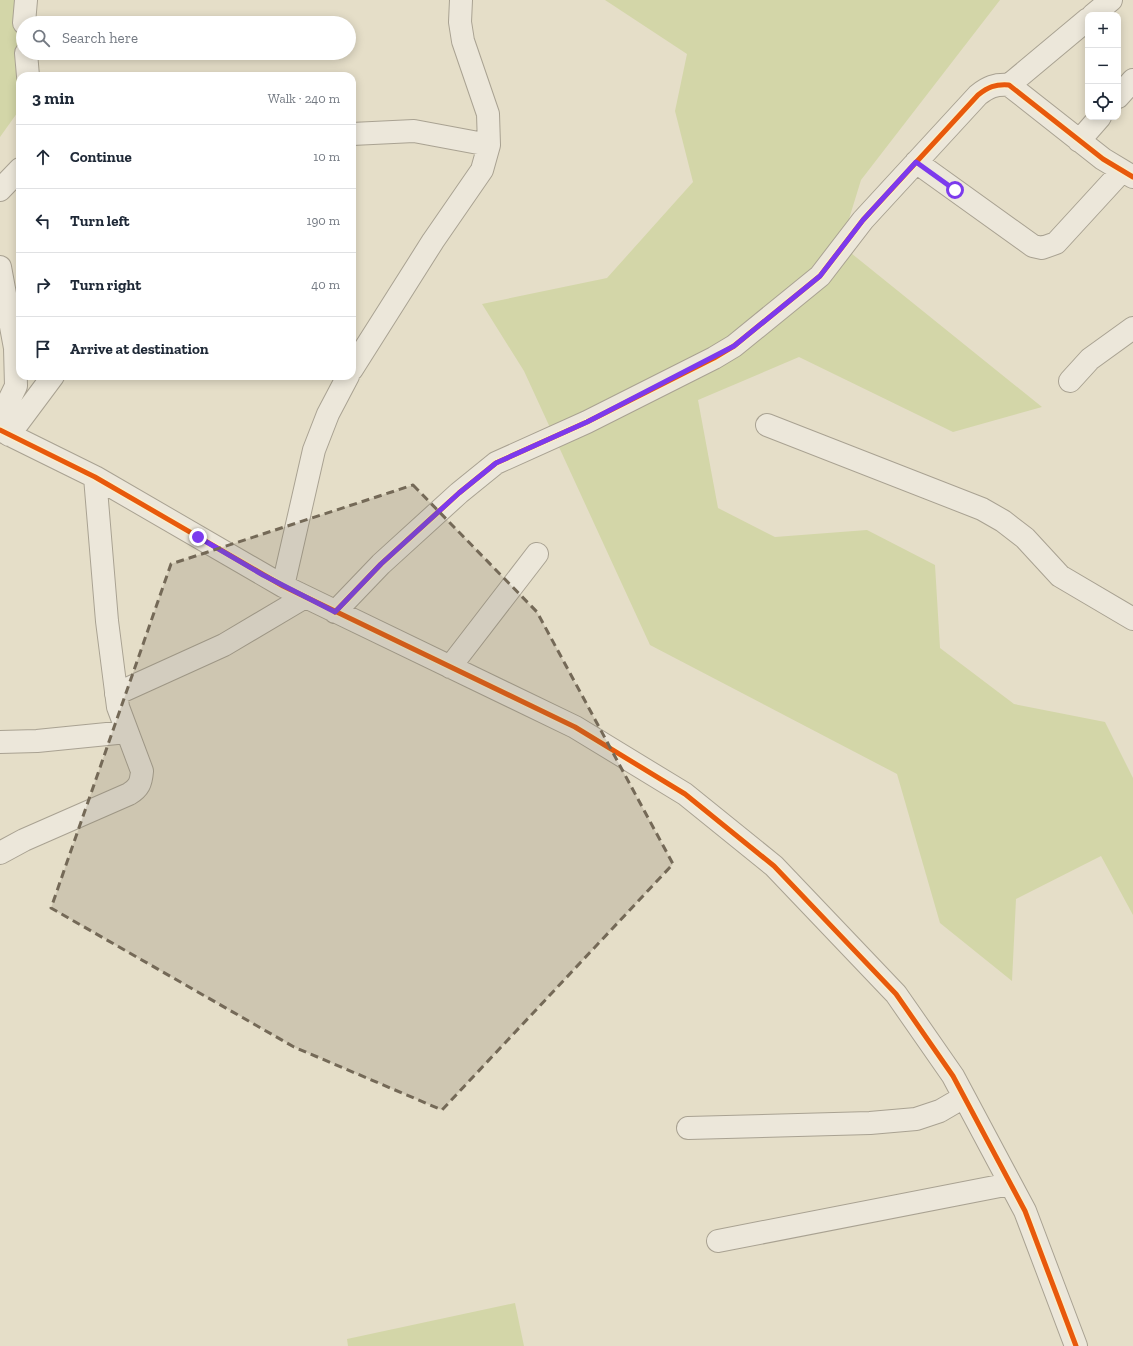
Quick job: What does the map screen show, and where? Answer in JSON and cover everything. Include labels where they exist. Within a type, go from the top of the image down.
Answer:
[{"type":"street","points":[[25,16],[26,0]]},
{"type":"street","points":[[446,0],[460,22]]},
{"type":"street","points":[[356,363],[433,241],[482,170],[489,144],[488,114],[463,40],[460,22],[461,0]]},
{"type":"street","points":[[1097,12],[1111,0]]},
{"type":"street","points":[[1009,85],[1085,22]]},
{"type":"street","points":[[27,60],[28,72]]},
{"type":"street","points":[[1121,94],[1133,80]]},
{"type":"street","points":[[335,612],[381,564],[459,493],[496,463],[587,422],[734,346],[820,276],[863,220],[916,162],[978,95],[987,87],[997,84],[1009,85],[1103,159],[1128,174],[1056,243],[1042,248],[1033,246],[916,162]]},
{"type":"street","points":[[1080,141],[1098,120]]},
{"type":"street","points":[[356,134],[414,131],[489,144]]},
{"type":"street","points":[[0,190],[16,174]]},
{"type":"street","points":[[0,267],[15,348],[16,386],[3,428]]},
{"type":"street","points":[[1070,381],[1090,359],[1133,328]]},
{"type":"street","points":[[3,428],[49,380]]},
{"type":"street","points":[[283,586],[314,450],[328,414],[346,380]]},
{"type":"street","points":[[767,425],[982,509],[1003,521],[1025,538],[1060,576],[1133,618]]},
{"type":"street","points":[[3,428],[95,477],[283,586],[575,727],[685,794],[774,866],[896,994],[953,1076],[1025,1211],[1076,1346]]},
{"type":"street","points":[[0,854],[24,840],[129,794],[138,789],[141,781],[142,770],[118,707],[116,694],[107,621],[95,477]]},
{"type":"street","points":[[450,667],[537,554]]},
{"type":"street","points":[[116,694],[224,645],[305,597]]},
{"type":"street","points":[[0,742],[37,741],[127,732]]},
{"type":"street","points":[[688,1128],[870,1123],[916,1119],[940,1111],[964,1097]]},
{"type":"street","points":[[718,1242],[1010,1184]]},
{"type":"highlighted area","points":[[413,485],[537,612],[673,864],[442,1110],[294,1047],[51,908],[171,564]]},
{"type":"green space","points":[[0,0],[23,0],[23,16],[16,16],[16,60],[21,60],[21,72],[16,72],[16,115],[0,137]]},
{"type":"green space","points":[[605,0],[1000,0],[861,180],[841,245],[1042,407],[953,432],[799,357],[698,400],[718,508],[775,537],[867,530],[935,565],[940,648],[1014,704],[1105,722],[1133,778],[1133,915],[1101,856],[1016,899],[1012,981],[940,923],[897,774],[650,645],[524,371],[482,304],[607,278],[693,182],[675,111],[687,54]]},
{"type":"green space","points":[[515,1303],[524,1346],[348,1346],[347,1339]]},
{"type":"cycle path","points":[[335,612],[381,564],[459,493],[496,463],[587,422],[714,358],[734,346],[820,276],[863,220],[978,95],[985,90],[1000,85],[1009,85],[1103,159],[1133,177]]},
{"type":"cycle path","points":[[0,430],[95,477],[283,586],[575,727],[685,794],[774,866],[896,994],[953,1076],[1025,1211],[1076,1346]]},
{"type":"route","points":[[198,537],[263,575],[335,612],[381,564],[459,493],[496,463],[533,445],[587,422],[714,358],[734,346],[820,276],[863,220],[916,162],[955,190]]}]
